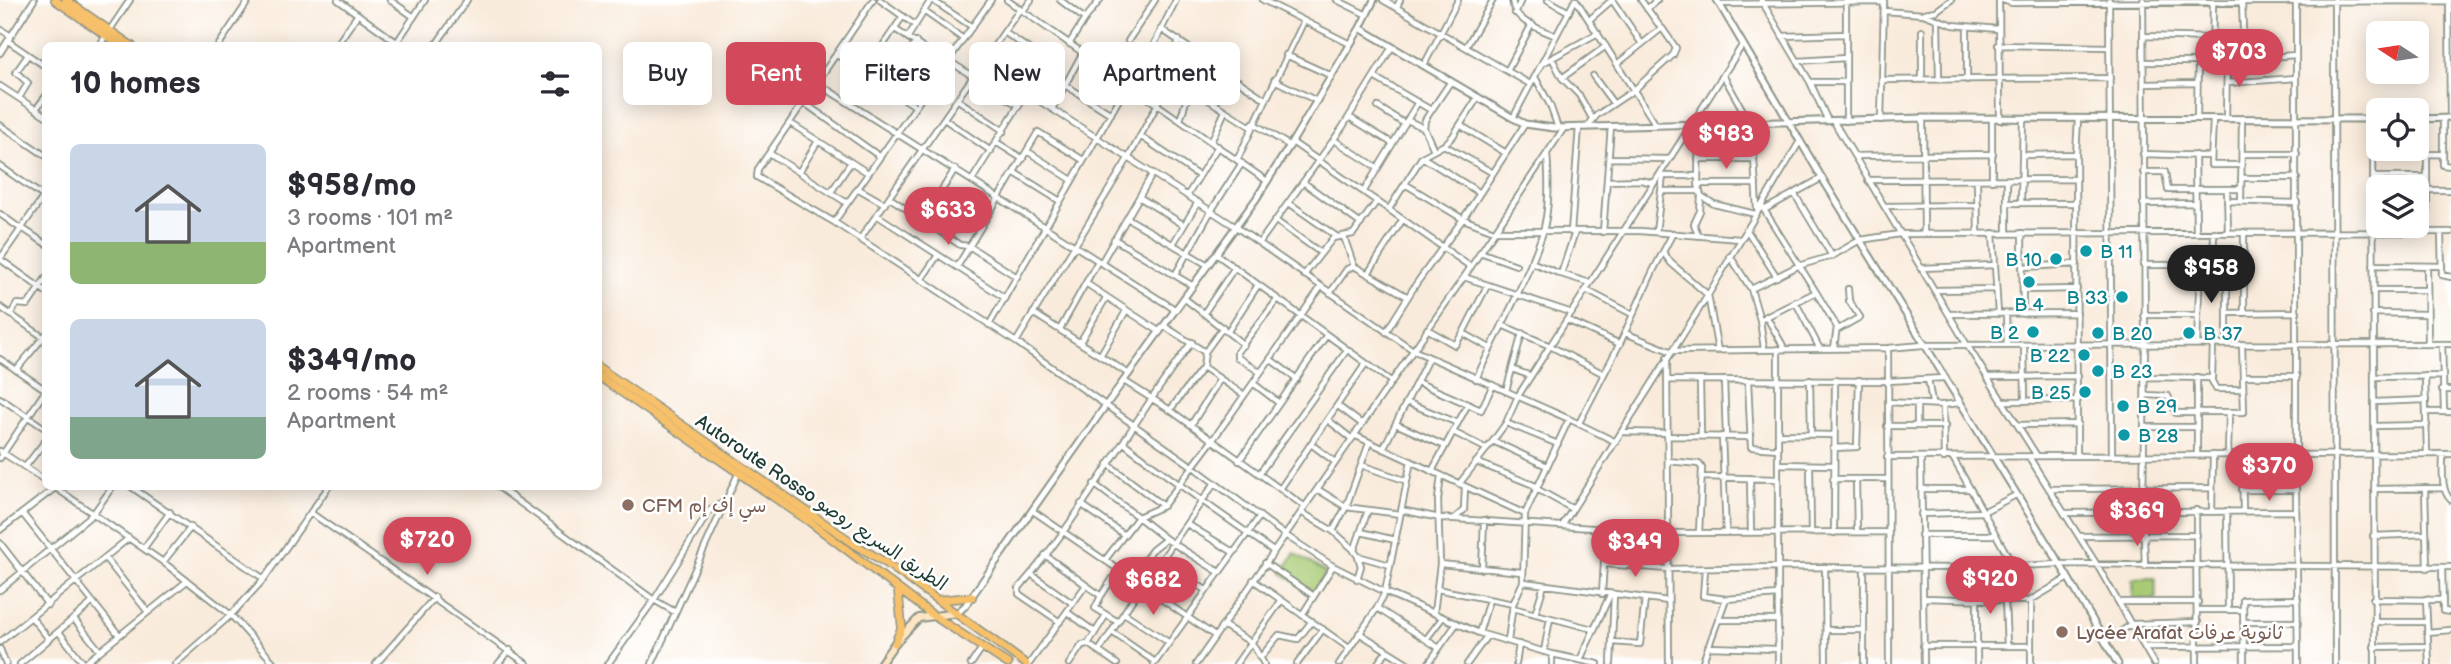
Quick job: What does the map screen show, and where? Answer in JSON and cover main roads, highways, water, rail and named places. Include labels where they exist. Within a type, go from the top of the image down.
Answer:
[{"type":"highway","points":[[55,0],[125,42]]},
{"type":"highway","points":[[66,0],[117,42]]},
{"type":"highway","name":"Autoroute Rosso الطريق السريع روصو","points":[[602,370],[1028,664]]},
{"type":"highway","name":"Autoroute Rosso الطريق السريع روصو","points":[[602,379],[810,522],[934,616],[1008,664]]},
{"type":"highway","points":[[895,643],[902,620],[898,590]]},
{"type":"highway","points":[[939,600],[972,597]]},
{"type":"main road","points":[[880,664],[895,643],[919,618],[957,613]]},
{"type":"place","name":"B 11","points":[[2086,251]]},
{"type":"place","name":"B 10","points":[[2056,259]]},
{"type":"place","name":"B 4","points":[[2029,282]]},
{"type":"place","name":"B 33","points":[[2122,297]]},
{"type":"place","name":"B 2","points":[[2033,332]]},
{"type":"place","name":"B 20","points":[[2098,333]]},
{"type":"place","name":"B 37","points":[[2189,333]]},
{"type":"place","name":"B 22","points":[[2084,355]]},
{"type":"place","name":"B 23","points":[[2098,371]]},
{"type":"place","name":"B 25","points":[[2085,392]]},
{"type":"place","name":"B 29","points":[[2123,406]]},
{"type":"place","name":"B 28","points":[[2124,435]]},
{"type":"place","name":"CFM سي إف إم","points":[[628,505]]},
{"type":"place","name":"Lycée Arafat ثانوية عرفات","points":[[2062,632]]}]
